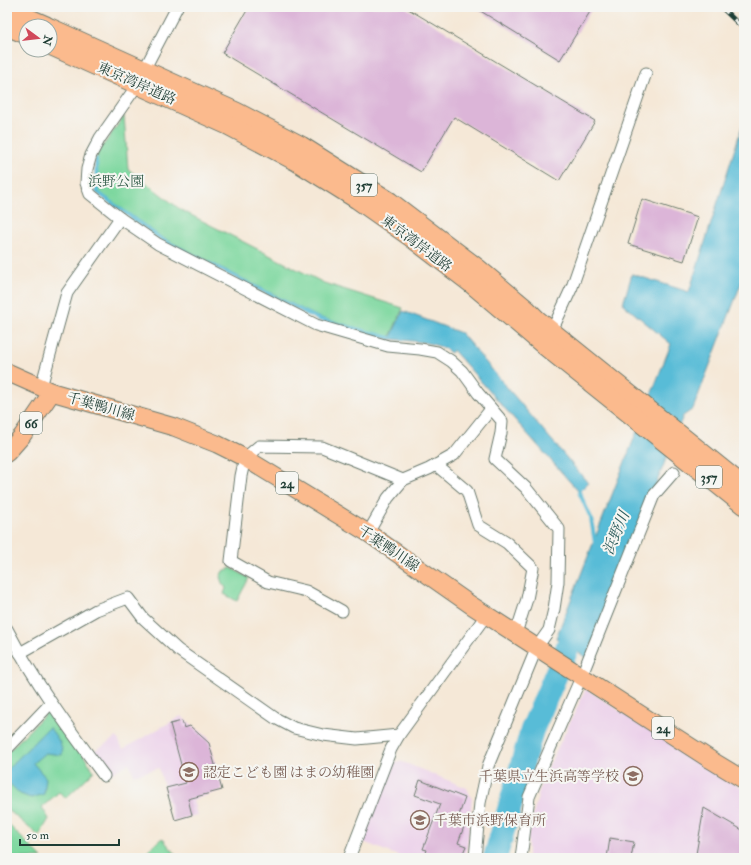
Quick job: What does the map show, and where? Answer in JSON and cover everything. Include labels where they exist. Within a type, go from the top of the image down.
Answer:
[{"type":"highway","points":[[7,9],[28,18]]},
{"type":"highway","points":[[7,26],[18,31]]},
{"type":"highway","name":"東京湾岸道路","points":[[58,32],[298,162],[357,199],[548,338],[678,442],[744,487]]},
{"type":"highway","name":"東京湾岸道路","points":[[58,48],[141,77]]},
{"type":"highway","name":"東京湾岸道路","points":[[678,442],[744,505]]},
{"type":"main road","name":"千葉鴨川線","points":[[7,372],[46,390],[174,427],[217,444],[245,458],[334,511],[538,648],[744,780]]},
{"type":"main road","name":"66","points":[[7,453],[22,436],[46,390]]},
{"type":"street","points":[[177,7],[141,77],[100,138],[91,155],[87,169],[86,183],[90,194],[120,218],[158,244],[316,325],[388,346],[437,352],[451,361],[462,372],[502,421],[501,434],[495,459],[526,488],[559,529],[558,582],[549,630],[538,648],[488,766],[480,803],[475,858]]},
{"type":"street","points":[[548,338],[572,287],[646,73]]},
{"type":"street","points":[[46,390],[68,293],[120,218]]},
{"type":"street","points":[[368,534],[388,498],[403,480],[454,455],[491,409]]},
{"type":"street","points":[[342,611],[306,591],[268,582],[231,562],[245,458],[259,446],[322,447],[403,480]]},
{"type":"street","points":[[436,465],[467,491],[478,525],[507,544],[533,568],[527,599],[516,633]]},
{"type":"street","points":[[521,858],[529,797],[582,675],[654,495],[674,472]]},
{"type":"street","points":[[20,653],[96,610],[128,598],[143,618],[178,650],[275,718],[294,728],[323,735],[357,739],[399,735]]},
{"type":"street","points":[[349,858],[391,749],[399,735],[487,614]]},
{"type":"street","points":[[7,629],[20,653],[52,703],[104,776]]},
{"type":"street","points":[[7,749],[52,703]]},
{"type":"shaded area","name":"千葉県立生浜高等学校","points":[[586,689],[715,773],[744,789],[744,858],[528,858],[528,835],[542,780]]},
{"type":"shaded area","name":"認定こども園 はまの幼稚園","points":[[181,716],[209,738],[223,790],[193,800],[197,815],[173,822],[159,768],[134,775],[129,763],[109,775],[94,751],[117,737],[123,749]]},
{"type":"shaded area","name":"千葉市浜野保育所","points":[[400,761],[467,788],[472,799],[466,858],[403,858],[361,841],[391,764]]},
{"type":"green space","name":"浜野公園","points":[[124,116],[128,169],[181,210],[324,283],[403,308],[390,337],[318,317],[161,237],[98,191],[97,154]]},
{"type":"green space","points":[[231,568],[249,578],[237,601],[224,594],[226,588],[220,577],[223,571]]},
{"type":"green space","points":[[51,708],[94,771],[66,798],[59,792],[42,807],[49,819],[39,836],[7,809],[7,753]]},
{"type":"green space","points":[[7,823],[42,858],[7,858]]},
{"type":"green space","points":[[162,838],[179,858],[139,858]]},
{"type":"water","points":[[744,120],[744,276],[693,409],[683,416],[587,658],[556,638],[671,344],[623,304],[632,274],[689,292]]},
{"type":"water","points":[[403,311],[461,333],[588,483],[579,492],[453,350],[451,353],[439,346],[431,344],[390,339]]},
{"type":"water","points":[[49,727],[62,748],[62,755],[45,753],[33,763],[46,778],[44,794],[31,798],[20,794],[7,781],[7,770]]},
{"type":"building","points":[[249,7],[405,7],[595,121],[559,181],[454,117],[421,172],[222,53]]},
{"type":"building","points":[[474,7],[593,7],[560,60]]},
{"type":"building","points":[[642,199],[698,217],[684,261],[628,244]]},
{"type":"building","points":[[182,721],[184,728],[190,726],[209,743],[222,790],[188,799],[192,815],[175,820],[166,788],[186,783],[170,724]]},
{"type":"building","points":[[420,780],[465,798],[457,821],[465,824],[458,843],[466,846],[461,858],[424,858],[427,850],[423,849],[440,804],[415,795]]},
{"type":"building","points":[[704,808],[744,831],[744,858],[704,858],[705,854],[696,854]]},
{"type":"building","points":[[610,838],[634,842],[631,858],[607,858]]},
{"type":"waterway","points":[[96,159],[97,192],[161,239],[318,319],[390,338]]},
{"type":"waterway","points":[[579,492],[591,518],[595,543]]},
{"type":"waterway","name":"浜野川","points":[[495,858],[532,730],[581,616]]},
{"type":"railway","points":[[721,7],[744,29]]},
{"type":"place","name":"認定こども園 はまの幼稚園","points":[[189,772]]},
{"type":"place","name":"千葉県立生浜高等学校","points":[[633,776]]},
{"type":"place","name":"千葉市浜野保育所","points":[[420,820]]}]
